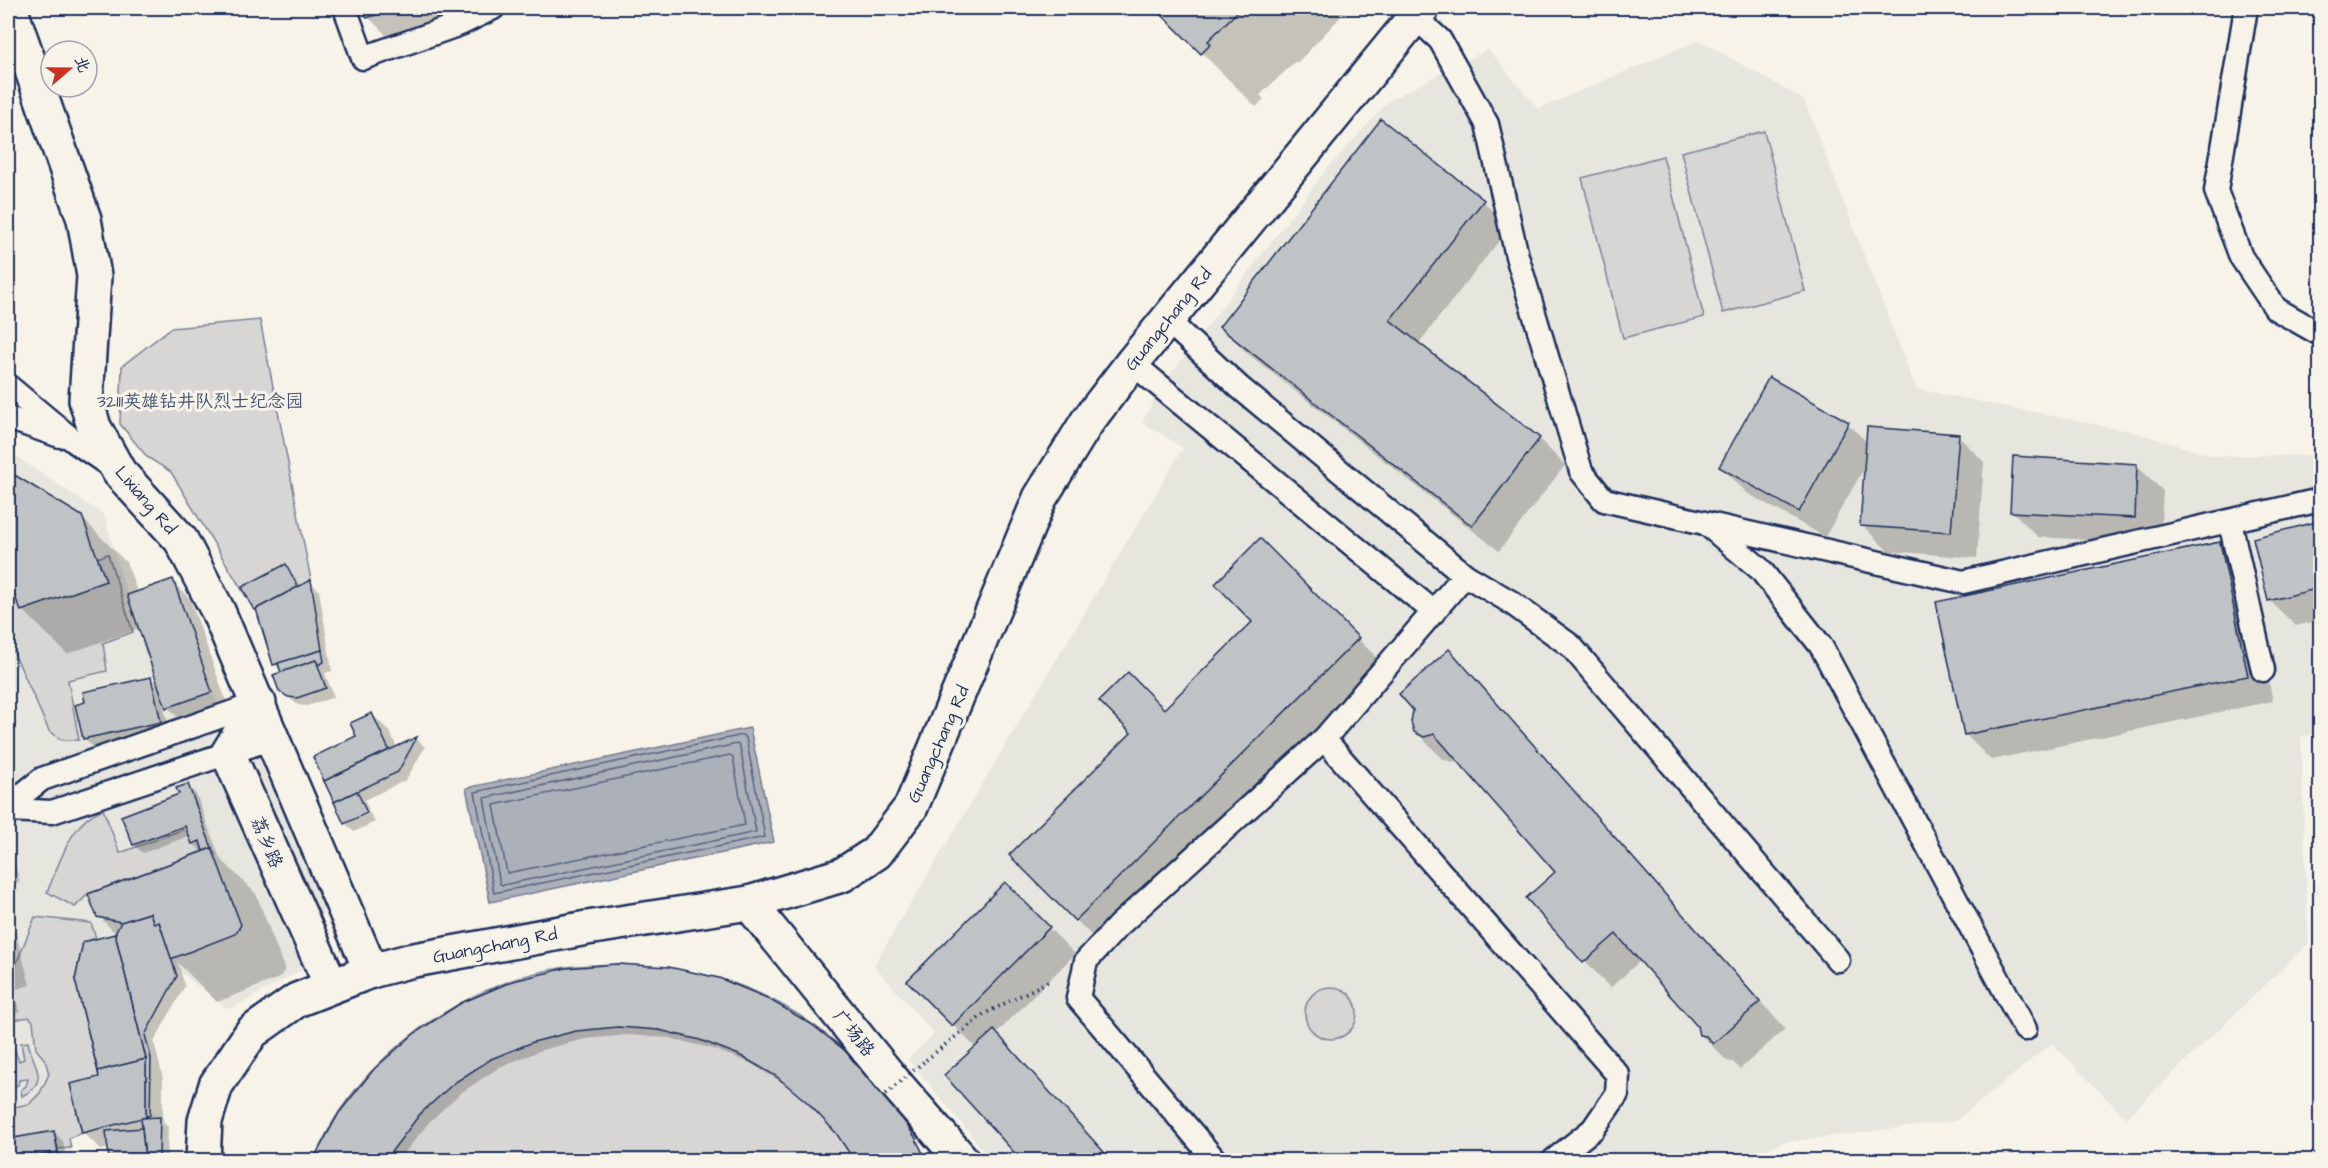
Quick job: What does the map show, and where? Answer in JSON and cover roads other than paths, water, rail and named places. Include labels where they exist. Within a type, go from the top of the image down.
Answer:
[{"type":"main road","name":"Lixiang Rd","points":[[10,8],[84,219],[94,276],[86,400],[94,427],[119,472],[181,540],[218,611],[259,703],[270,738],[370,971]]},
{"type":"main road","name":"Guangchang Rd","points":[[203,1161],[205,1121],[216,1085],[252,1032],[297,1000],[370,971],[587,928],[749,903],[842,875],[876,853],[911,807],[1040,498],[1087,422],[1132,363],[1418,12]]},
{"type":"main road","points":[[228,753],[259,703]]},
{"type":"main road","name":"荔乡路","points":[[228,753],[331,985]]},
{"type":"main road","name":"广场路","points":[[749,903],[889,1076],[962,1161]]},
{"type":"lane","points":[[345,8],[363,58],[460,24],[493,8]]},
{"type":"lane","points":[[2246,8],[2216,190],[2241,257],[2276,309],[2320,334]]},
{"type":"lane","points":[[1418,12],[1440,40],[1487,124],[1517,256],[1581,471],[1604,500],[1963,582],[2320,500]]},
{"type":"lane","points":[[1167,320],[1239,387],[1464,575],[1509,602],[1571,646],[1838,960]]},
{"type":"lane","points":[[1132,363],[1207,428],[1434,612]]},
{"type":"lane","points":[[8,386],[74,441],[119,472]]},
{"type":"lane","points":[[8,418],[74,441]]},
{"type":"lane","points":[[2230,522],[2263,670]]},
{"type":"lane","points":[[1706,523],[1760,569],[1821,646],[2025,1029]]},
{"type":"lane","points":[[1215,1161],[1078,998],[1086,962],[1118,926],[1324,739],[1464,575]]},
{"type":"lane","points":[[8,808],[42,779],[259,703]]},
{"type":"lane","points":[[8,808],[52,812],[270,738]]},
{"type":"lane","points":[[1324,739],[1618,1075],[1617,1094],[1593,1130],[1554,1161]]},
{"type":"water","points":[[750,728],[774,842],[490,902],[466,788]]},
{"type":"park label","name":"32111英雄钻井队烈士纪念园","points":[[200,401]]}]
